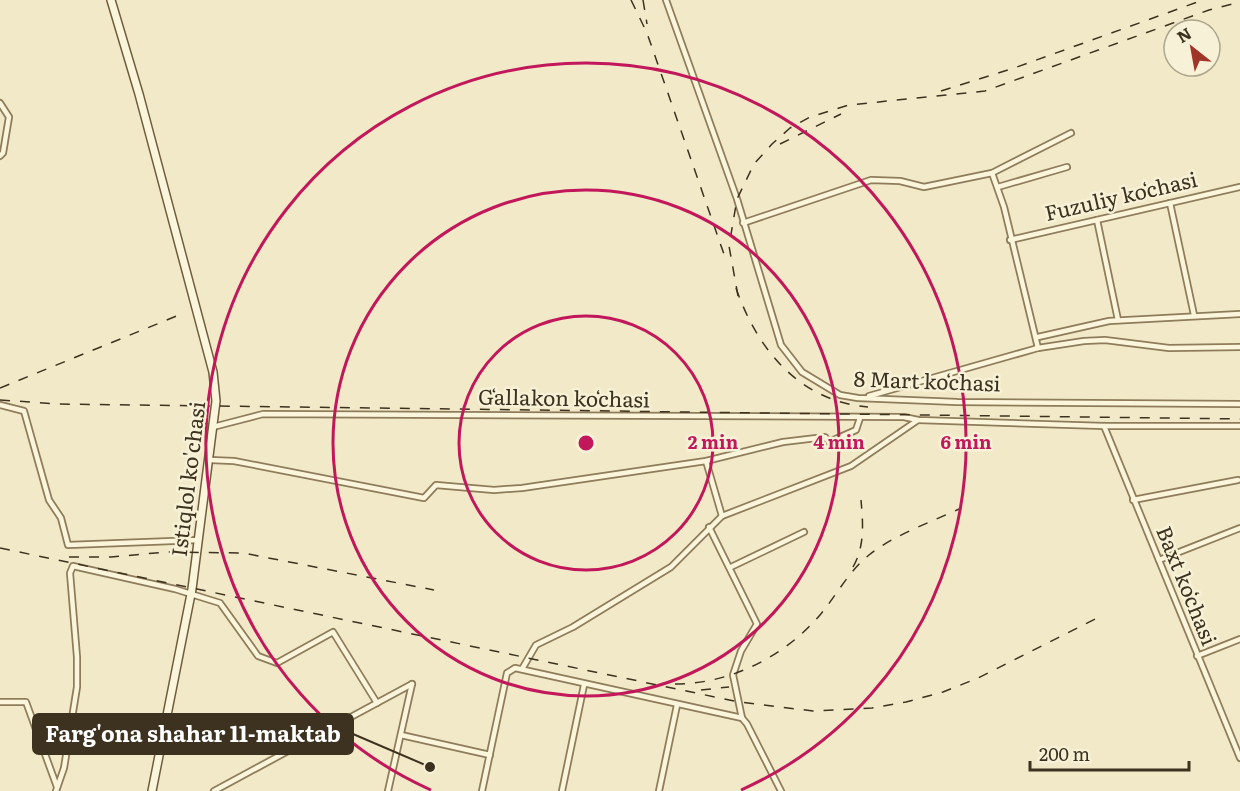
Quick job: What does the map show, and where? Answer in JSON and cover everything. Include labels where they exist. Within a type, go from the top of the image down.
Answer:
[{"type":"main road","name":"Istiqlol ko'chasi","points":[[111,0],[140,94],[213,372],[216,401],[199,540],[154,791]]},
{"type":"street","name":"8 Mart koʻchasi","points":[[666,0],[743,223],[781,345],[802,372],[840,395],[863,398],[936,402],[1240,404]]},
{"type":"street","points":[[0,103],[9,121],[3,153],[0,156]]},
{"type":"street","points":[[743,223],[871,180],[900,181],[924,187],[992,173],[1071,133]]},
{"type":"street","points":[[998,187],[1067,167]]},
{"type":"street","points":[[992,173],[998,187],[1010,240],[1038,337],[1038,348]]},
{"type":"street","name":"Fuzuliy koʻchasi","points":[[1010,240],[1240,187]]},
{"type":"street","points":[[1170,203],[1194,315]]},
{"type":"street","points":[[1097,220],[1118,320]]},
{"type":"street","points":[[1038,337],[1118,320],[1240,314]]},
{"type":"street","points":[[863,398],[1038,348],[1105,340],[1169,348],[1240,347]]},
{"type":"street","points":[[0,405],[24,411],[49,500],[62,518],[68,545],[199,540]]},
{"type":"street","name":"Gʻallakon koʻchasi","points":[[212,428],[263,414],[904,417],[918,420],[1104,426],[1240,426]]},
{"type":"street","points":[[210,460],[234,461],[424,498],[436,486],[494,490],[522,488],[706,461],[798,439],[825,437],[828,442],[831,442],[856,430],[860,418]]},
{"type":"street","points":[[522,669],[536,645],[573,627],[671,567],[722,516],[851,466],[918,420]]},
{"type":"street","name":"Baxt koʻchasi","points":[[1104,426],[1240,758]]},
{"type":"street","points":[[706,461],[722,516]]},
{"type":"street","points":[[1133,500],[1238,480]]},
{"type":"street","points":[[709,527],[731,567],[757,624],[741,651],[733,675],[742,718],[747,723],[781,791]]},
{"type":"street","points":[[1159,560],[1240,528]]},
{"type":"street","points":[[731,567],[804,532]]},
{"type":"street","points":[[56,789],[64,768],[77,687],[71,569],[78,567],[220,603],[258,656],[278,663],[333,632],[377,703]]},
{"type":"street","points":[[1197,656],[1240,639]]},
{"type":"street","points":[[482,791],[508,670],[522,669],[584,685],[742,718]]},
{"type":"street","points":[[214,791],[412,684],[388,791]]},
{"type":"street","points":[[562,791],[584,685]]},
{"type":"street","points":[[0,702],[26,702],[56,789]]},
{"type":"street","points":[[659,791],[677,705]]},
{"type":"street","points":[[401,735],[490,755]]},
{"type":"railway","points":[[631,0],[647,33],[726,260]]},
{"type":"railway","points":[[643,0],[647,24]]},
{"type":"railway","points":[[941,91],[1017,67],[1203,0]]},
{"type":"railway","points":[[738,296],[729,246],[737,199],[754,164],[790,128],[810,117],[849,105],[985,91],[1209,10],[1240,2]]},
{"type":"railway","points":[[780,144],[841,114]]},
{"type":"railway","points":[[736,288],[756,331],[784,368],[801,383],[821,394],[843,403],[868,407]]},
{"type":"railway","points":[[0,388],[184,313]]},
{"type":"railway","points":[[0,400],[59,404],[1240,419]]},
{"type":"railway","points":[[853,567],[861,543],[863,526],[861,500]]},
{"type":"railway","points":[[675,684],[716,679],[736,673],[773,655],[806,630],[855,568],[869,555],[900,536],[959,509]]},
{"type":"railway","points":[[0,548],[739,702],[813,711],[872,708],[943,692],[978,678],[1103,615]]},
{"type":"railway","points":[[69,557],[111,557],[167,552],[243,553],[434,590]]},
{"type":"railway","points":[[701,690],[729,687]]},
{"type":"place","name":"Farg'ona shahar 11-maktab","points":[[430,767]]}]
